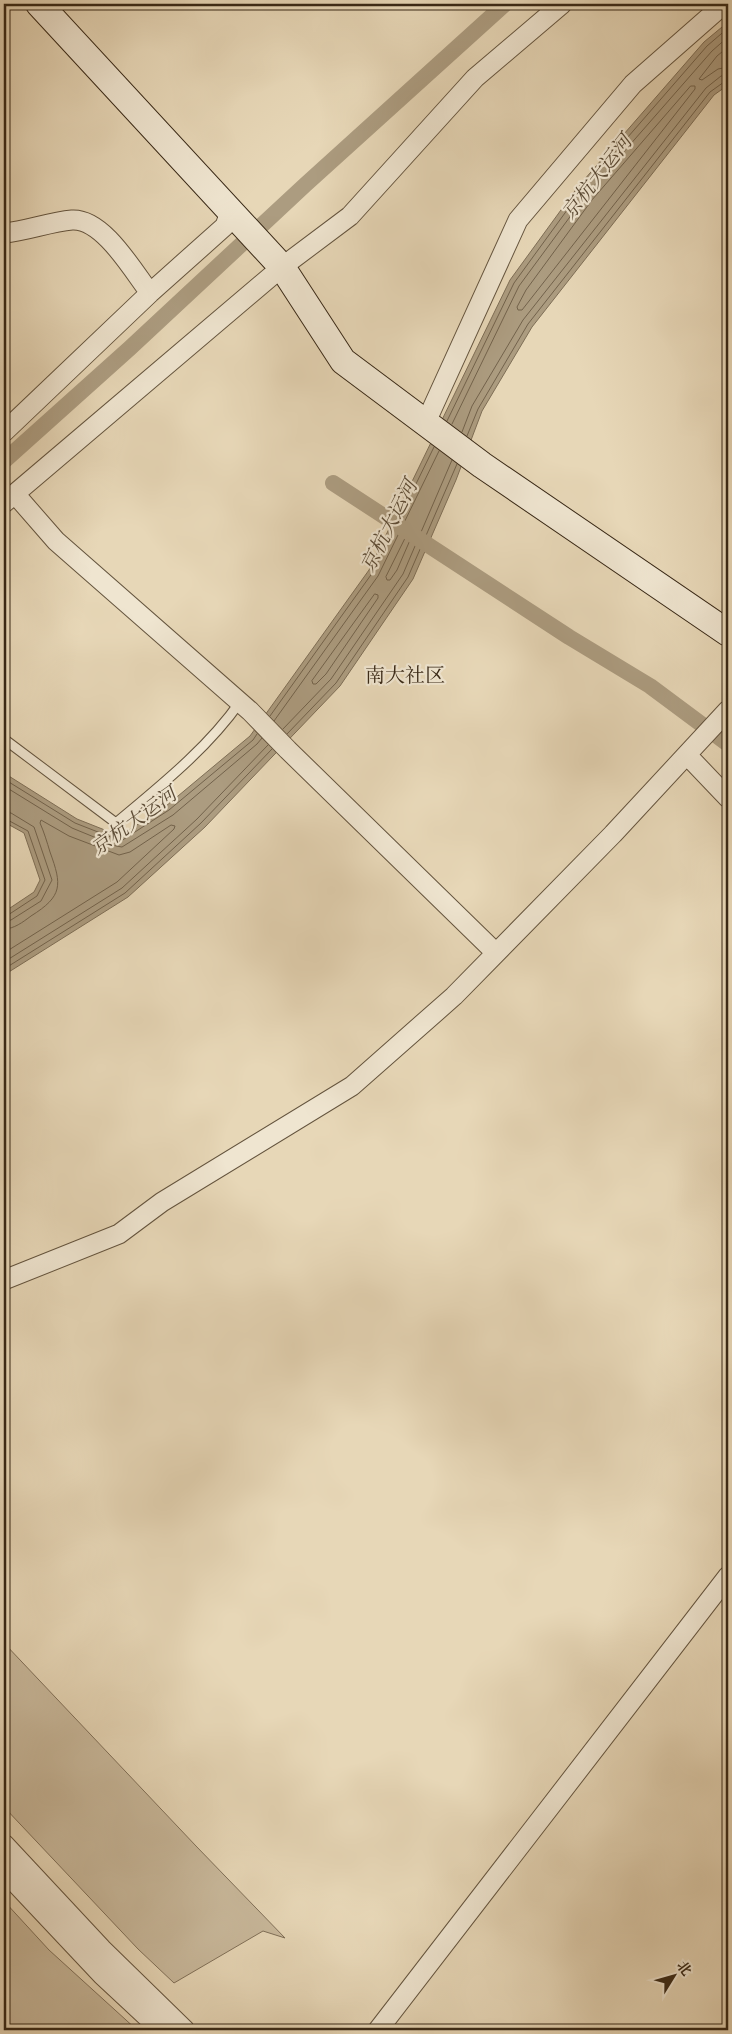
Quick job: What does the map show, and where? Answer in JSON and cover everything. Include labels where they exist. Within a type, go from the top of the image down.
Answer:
[{"type":"street","points":[[39,4],[278,263],[343,361],[482,465],[728,633]]},
{"type":"street","points":[[496,953],[245,707],[9,498],[278,263],[350,216],[474,78],[562,4]]},
{"type":"street","points":[[426,422],[518,220],[633,84],[724,4]]},
{"type":"street","points":[[4,432],[150,293],[225,226],[231,214]]},
{"type":"street","points":[[4,233],[73,220],[92,225],[108,237],[150,293]]},
{"type":"street","points":[[4,1280],[119,1234],[162,1202],[352,1086],[454,996],[613,834],[728,710]]},
{"type":"street","points":[[687,754],[728,798]]},
{"type":"street","points":[[378,2030],[728,1576]]},
{"type":"street","points":[[4,1844],[102,1950],[185,2030]]},
{"type":"street","points":[[4,1871],[102,1975],[160,2030]]},
{"type":"lane","points":[[4,739],[116,823],[160,787],[245,707]]},
{"type":"shaded area","points":[[4,1643],[285,1938],[263,1931],[174,1983],[138,1949],[4,1807]]},
{"type":"shaded area","points":[[4,1901],[49,1950],[137,2030],[4,2030]]},
{"type":"water","name":"京杭大运河","points":[[728,22],[728,85],[714,95],[532,327],[482,411],[456,480],[413,579],[340,686],[205,827],[128,897],[4,975],[4,912],[34,892],[40,880],[24,833],[4,822],[4,773],[77,819],[120,836],[166,806],[250,736],[369,570],[510,280],[577,188],[704,42]]},
{"type":"waterway","points":[[4,461],[505,4]]},
{"type":"waterway","name":"京杭大运河","points":[[333,483],[569,637],[650,686],[728,744]]},
{"type":"district","name":"南大社区","points":[[405,675]]}]
